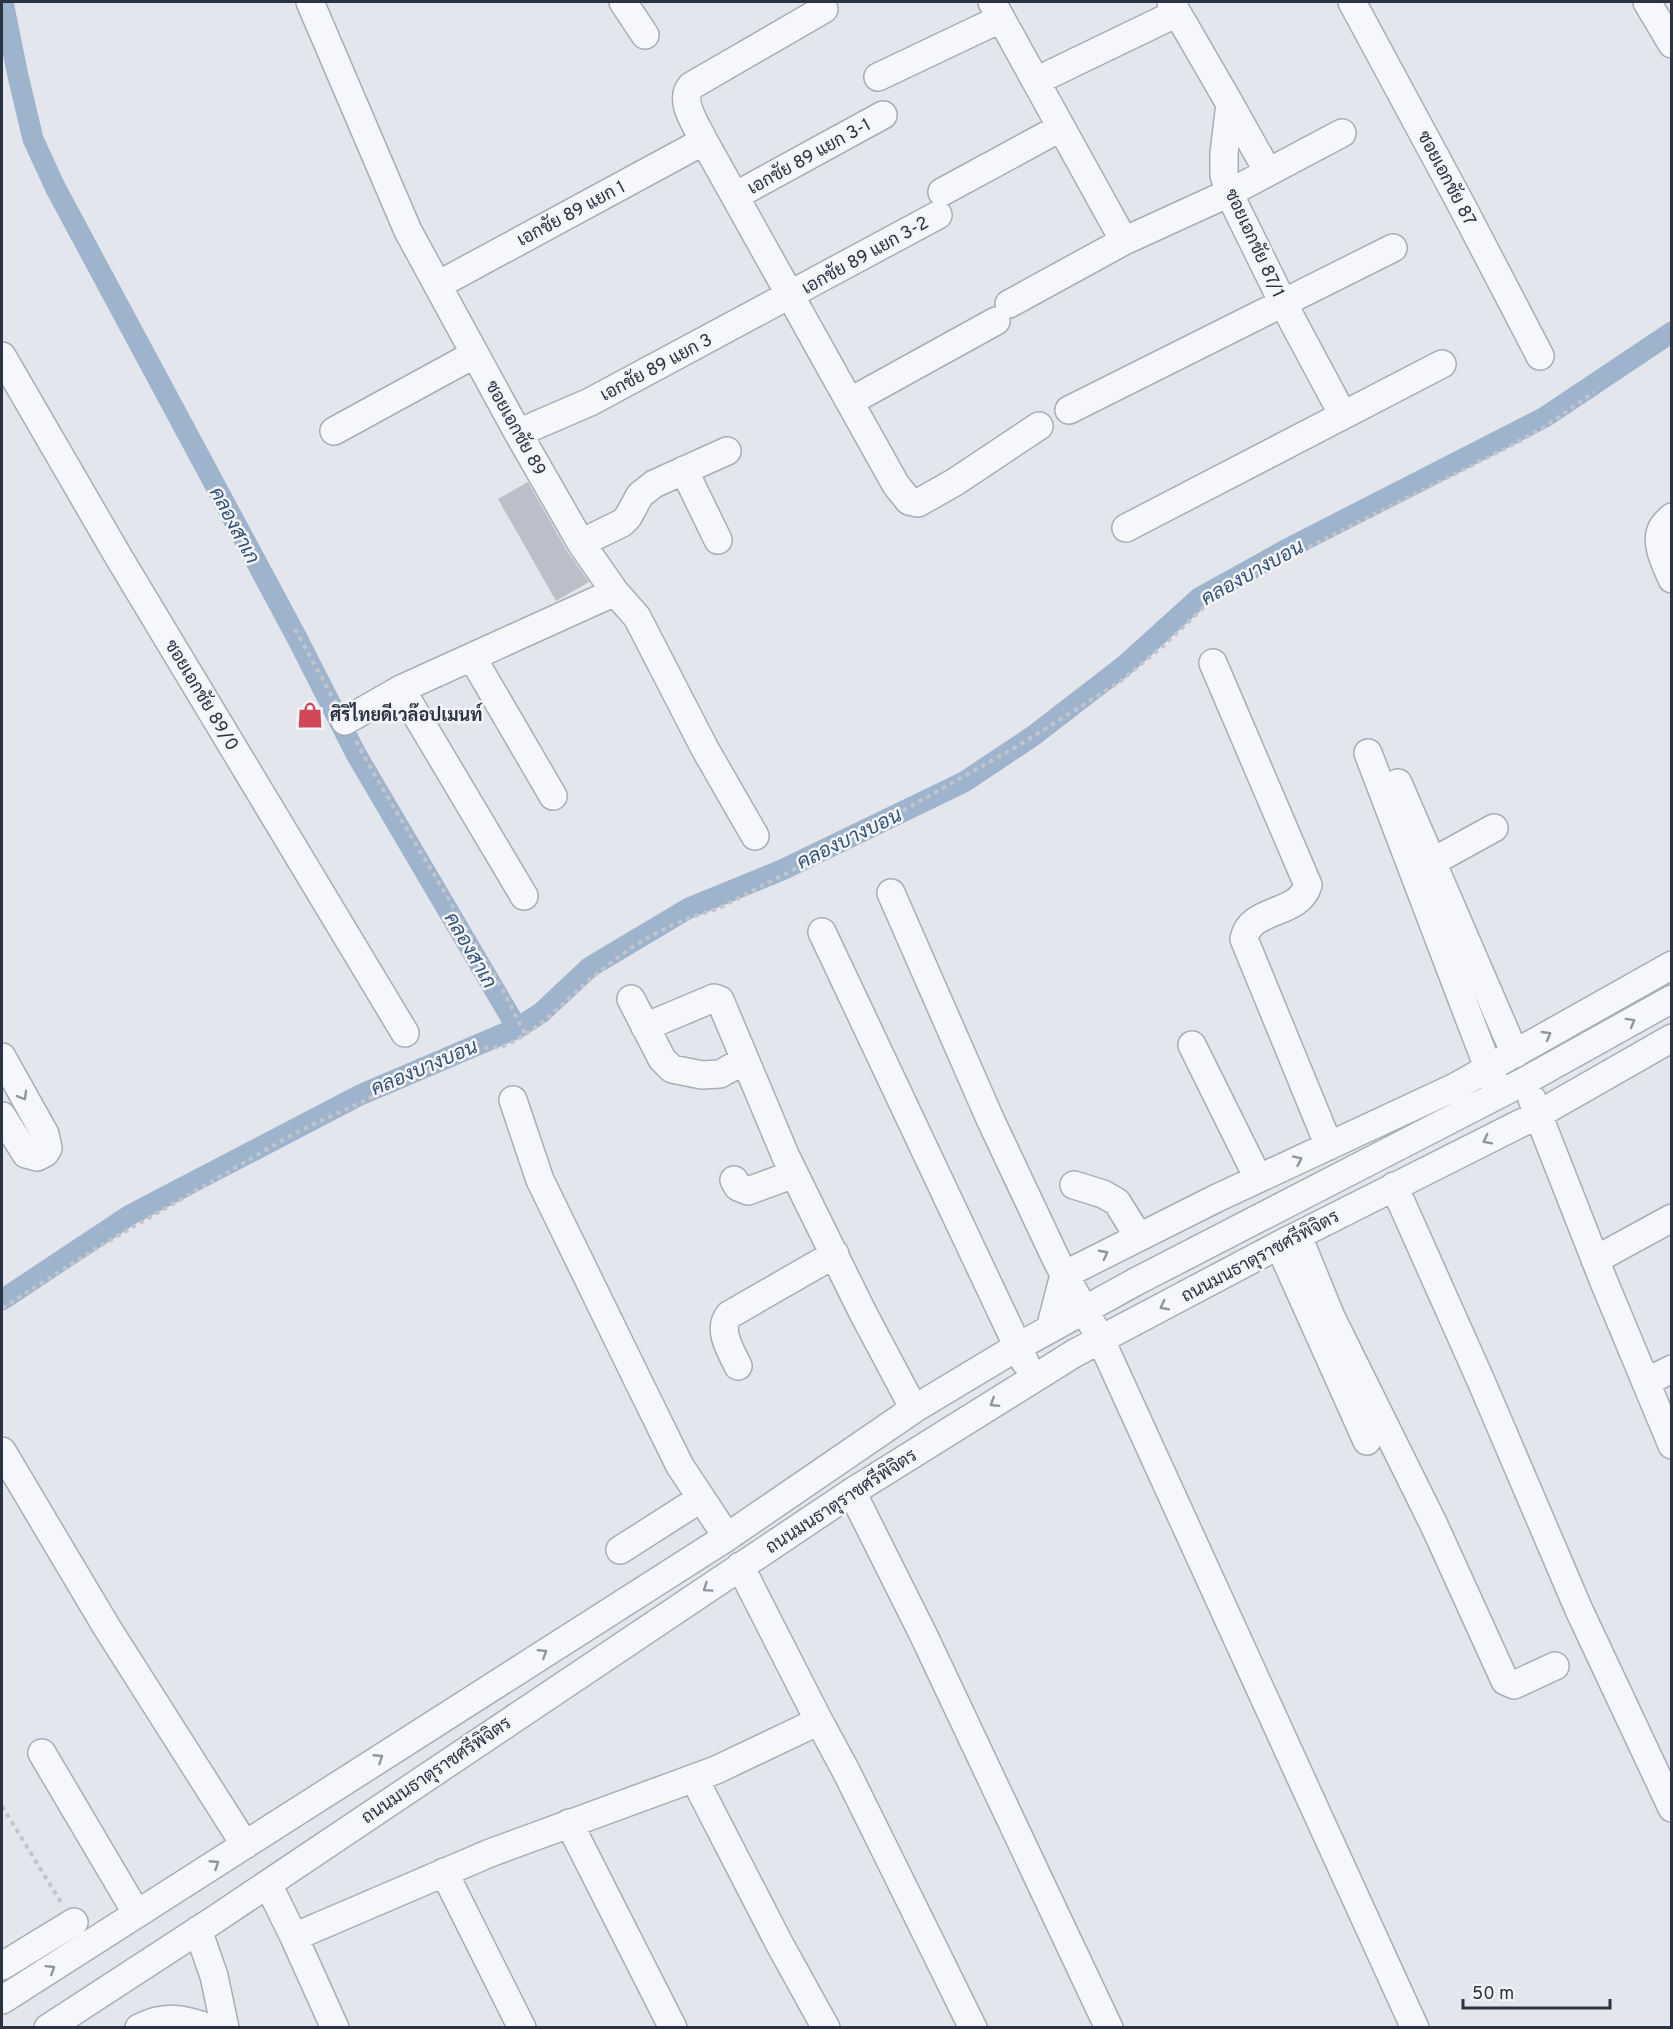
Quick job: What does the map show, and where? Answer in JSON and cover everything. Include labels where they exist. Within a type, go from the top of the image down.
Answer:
[{"type":"street","name":"ซอยเอกชัย 89","points":[[310,2],[395,203],[438,285],[581,543],[615,592],[637,617],[705,748],[755,836]]},
{"type":"street","points":[[623,2],[645,35]]},
{"type":"street","name":"ซอยเอกชัย 87","points":[[1352,2],[1540,356]]},
{"type":"street","points":[[1647,2],[1671,44]]},
{"type":"street","points":[[1036,81],[1174,8],[1268,172]]},
{"type":"street","points":[[824,9],[686,91],[686,99],[704,141],[896,485],[909,501],[916,504],[955,483],[1039,426]]},
{"type":"street","points":[[878,76],[996,10],[1124,241]]},
{"type":"street","name":"ซอยเอกชัย 87/1","points":[[1230,104],[1224,153],[1224,176],[1229,193],[1283,303],[1343,414]]},
{"type":"street","name":"เอกชัย 89 แยก 3-1","points":[[735,196],[883,115]]},
{"type":"street","name":"เอกชัย 89 แยก 3-2","points":[[791,295],[1060,128]]},
{"type":"street","points":[[851,401],[1124,241],[1229,193],[1342,134]]},
{"type":"street","name":"เอกชัย 89 แยก 1","points":[[438,285],[704,141]]},
{"type":"street","points":[[1069,410],[1394,248]]},
{"type":"street","name":"เอกชัย 89 แยก 3","points":[[518,433],[590,402],[791,295]]},
{"type":"street","points":[[334,431],[475,354]]},
{"type":"street","name":"ซอยเอกชัย 89/0","points":[[2,356],[118,556],[405,1033]]},
{"type":"street","points":[[1126,528],[1442,364]]},
{"type":"street","points":[[581,543],[622,524],[640,495],[654,484],[728,451]]},
{"type":"street","points":[[684,470],[718,540]]},
{"type":"street","points":[[1671,517],[1661,529],[1660,542],[1661,553],[1671,579]]},
{"type":"street","points":[[345,721],[400,689],[615,592]]},
{"type":"street","points":[[472,657],[553,796]]},
{"type":"street","points":[[1214,663],[1308,885],[1300,898],[1282,910],[1256,920],[1248,929],[1244,939],[1329,1146]]},
{"type":"street","points":[[400,689],[524,896]]},
{"type":"street","points":[[1514,1126],[1495,1082],[1375,749],[1432,862],[1515,1054]]},
{"type":"street","points":[[1432,862],[1494,828]]},
{"type":"street","points":[[891,893],[991,1121],[1064,1275],[1100,1338],[1415,2028]]},
{"type":"street","points":[[822,932],[1017,1347],[1034,1378]]},
{"type":"street","name":"ถนนมนธาตุราชศรีพิจิตร","points":[[2,2000],[726,1537],[922,1404],[1017,1347],[1495,1082],[1515,1054],[1671,965]]},
{"type":"street","points":[[645,1027],[717,998],[722,1004],[794,1174],[835,1254],[922,1404],[950,1430]]},
{"type":"street","points":[[631,999],[662,1059],[672,1069],[694,1074],[720,1074],[745,1060]]},
{"type":"street","name":"ถนนมนธาตุราชศรีพิจิตร","points":[[1064,1275],[1138,1236],[1329,1146],[1495,1082],[1525,1081],[1671,999]]},
{"type":"street","name":"ถนนมนธาตุราชศรีพิจิตร","points":[[48,2028],[268,1884],[852,1492],[1034,1378],[1100,1338],[1539,1114],[1671,1038]]},
{"type":"street","points":[[1192,1045],[1258,1178]]},
{"type":"street","points":[[2,1058],[45,1134],[48,1148],[45,1153],[37,1157],[26,1154],[2,1116]]},
{"type":"street","points":[[1525,1081],[1671,1445]]},
{"type":"street","points":[[513,1100],[540,1180],[680,1466],[726,1537]]},
{"type":"street","points":[[734,1180],[738,1187],[748,1191],[794,1174]]},
{"type":"street","points":[[1074,1185],[1103,1194],[1117,1202],[1138,1236]]},
{"type":"street","points":[[1394,1186],[1481,1380],[1579,1610],[1671,1808]]},
{"type":"street","points":[[1595,1260],[1671,1218]]},
{"type":"street","points":[[1289,1240],[1367,1441]]},
{"type":"street","points":[[1289,1240],[1331,1317],[1434,1525],[1505,1681],[1514,1685],[1555,1666]]},
{"type":"street","points":[[738,1366],[723,1328],[729,1316],[835,1254]]},
{"type":"street","points":[[1050,1329],[1064,1275]]},
{"type":"street","points":[[1646,1382],[1671,1369]]},
{"type":"street","points":[[2,1451],[112,1636],[245,1845]]},
{"type":"street","points":[[852,1492],[923,1634],[1109,2028]]},
{"type":"street","points":[[620,1550],[700,1499]]},
{"type":"street","points":[[740,1566],[846,1771],[973,2028]]},
{"type":"street","points":[[294,1937],[444,1872],[569,1823],[716,1770],[819,1721]]},
{"type":"street","points":[[42,1753],[137,1914]]},
{"type":"street","points":[[694,1778],[779,1943],[826,2028]]},
{"type":"street","points":[[569,1823],[672,2028]]},
{"type":"street","points":[[444,1872],[522,2028]]},
{"type":"street","points":[[268,1884],[335,2028]]},
{"type":"street","points":[[2,1966],[74,1922]]},
{"type":"street","points":[[198,1930],[213,1976],[225,2028]]},
{"type":"street","points":[[139,2028],[171,2018],[209,2028]]},
{"type":"path","points":[[2,1308],[100,1246],[297,1132],[476,1049],[507,1045],[554,1013],[607,965],[648,938],[695,915],[717,909],[851,840],[1021,744],[1118,683],[1162,647],[1206,605],[1231,586],[1512,445],[1545,426],[1594,392]]},
{"type":"path","points":[[295,628],[377,779],[504,992],[525,1034]]},
{"type":"path","points":[[2,1806],[74,1922]]},
{"type":"building","points":[[528,482],[567,551],[589,582],[556,601],[498,499]]},
{"type":"waterway","name":"คลองสาเก","points":[[3,2],[33,139],[55,187],[296,636],[356,754],[517,1028]]},
{"type":"waterway","name":"คลองบางบอน","points":[[2,1300],[130,1215],[360,1095],[517,1028],[541,1013],[590,967],[689,908],[782,870],[964,782],[1033,736],[1125,665],[1199,598],[1289,548],[1545,417],[1672,332]]},
{"type":"place","name":"ศิริไทยดีเวล๊อปเมนท์","points":[[310,715]]}]
